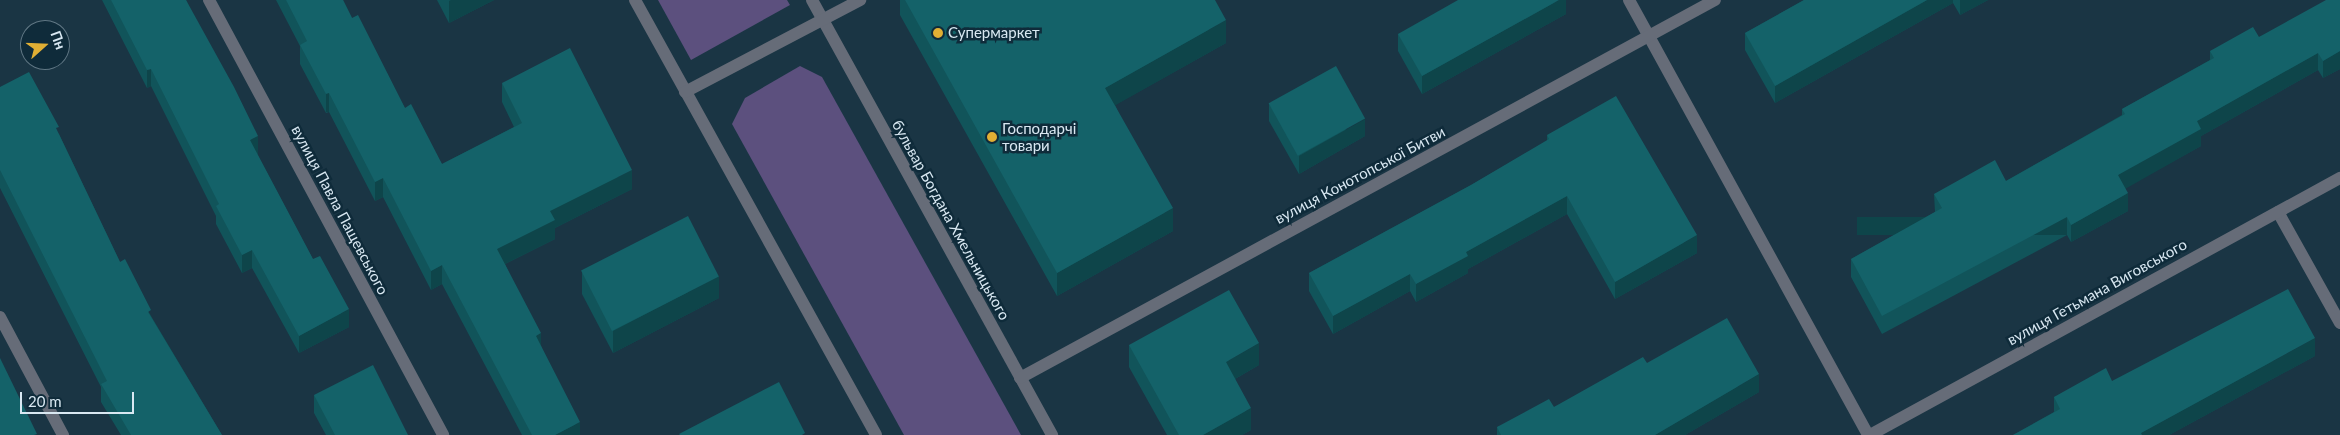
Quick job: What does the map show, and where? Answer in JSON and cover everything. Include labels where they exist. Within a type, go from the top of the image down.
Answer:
[{"type":"street","name":"вулиця Павла Пащевського","points":[[209,0],[443,435]]},
{"type":"street","points":[[635,0],[876,435]]},
{"type":"street","name":"бульвар Богдана Хмельницького","points":[[812,0],[1052,435]]},
{"type":"street","points":[[686,92],[860,0]]},
{"type":"street","points":[[1629,0],[1869,435]]},
{"type":"street","name":"вулиця Конотопської Битви","points":[[1020,378],[1715,0]]},
{"type":"street","name":"вулиця Гетьмана Виговського","points":[[1869,435],[2340,178]]},
{"type":"street","points":[[2278,212],[2340,322]]},
{"type":"street","points":[[0,317],[63,435]]},
{"type":"shaded area","points":[[658,0],[787,0],[790,5],[691,60]]},
{"type":"shaded area","points":[[800,66],[822,77],[1021,435],[904,435],[732,124],[745,98]]},
{"type":"building","points":[[111,0],[186,0],[234,87],[258,136],[250,140],[313,259],[320,256],[349,309],[299,336],[252,250],[242,255],[216,206],[219,204],[151,69],[147,70]]},
{"type":"building","points":[[286,0],[343,0],[352,18],[358,15],[405,108],[411,104],[442,164],[522,123],[502,83],[570,48],[632,170],[550,211],[555,220],[497,249],[541,333],[536,336],[580,422],[555,435],[532,435],[442,265],[431,271],[383,178],[375,182],[329,93],[326,94],[300,45],[307,41]]},
{"type":"building","points":[[905,0],[1215,0],[1226,20],[1105,88],[1173,208],[1057,273]]},
{"type":"building","points":[[1458,0],[1559,0],[1422,76],[1398,34]]},
{"type":"building","points":[[1804,0],[1927,0],[1775,86],[1745,33]]},
{"type":"building","points":[[2326,0],[2340,0],[2340,51],[2323,61],[2318,53],[2197,121],[2201,129],[2118,175],[2128,193],[2071,225],[2067,217],[1882,316],[1851,259],[1942,208],[1934,194],[1995,160],[2006,181],[2125,114],[2122,109],[2214,58],[2210,51],[2253,27],[2259,37]]},
{"type":"building","points":[[1336,66],[1365,118],[1298,156],[1269,103]]},
{"type":"building","points":[[29,72],[59,127],[56,128],[120,262],[125,259],[151,310],[148,312],[222,435],[131,435],[101,384],[107,381],[0,170],[0,87]]},
{"type":"building","points":[[1616,96],[1697,235],[1615,282],[1567,196],[1466,252],[1468,256],[1416,284],[1410,274],[1333,316],[1309,273],[1471,185],[1549,139],[1547,135]]},
{"type":"building","points":[[688,216],[719,277],[612,331],[581,270]]},
{"type":"building","points":[[2288,289],[2315,338],[2141,433],[2142,435],[2013,435],[2060,409],[2054,397],[2106,368],[2112,381]]},
{"type":"building","points":[[1229,290],[1259,343],[1226,362],[1251,408],[1203,435],[1179,435],[1129,345]]},
{"type":"building","points":[[1727,318],[1759,374],[1655,435],[1501,435],[1497,427],[1549,399],[1554,407],[1643,357],[1647,363]]},
{"type":"building","points":[[0,358],[37,434],[0,435]]},
{"type":"building","points":[[373,365],[408,435],[335,435],[314,395]]},
{"type":"building","points":[[779,382],[805,433],[802,435],[679,434]]},
{"type":"place","name":"Супермаркет","points":[[938,33]]},
{"type":"place","name":"Господарчі товари","points":[[992,137]]}]
